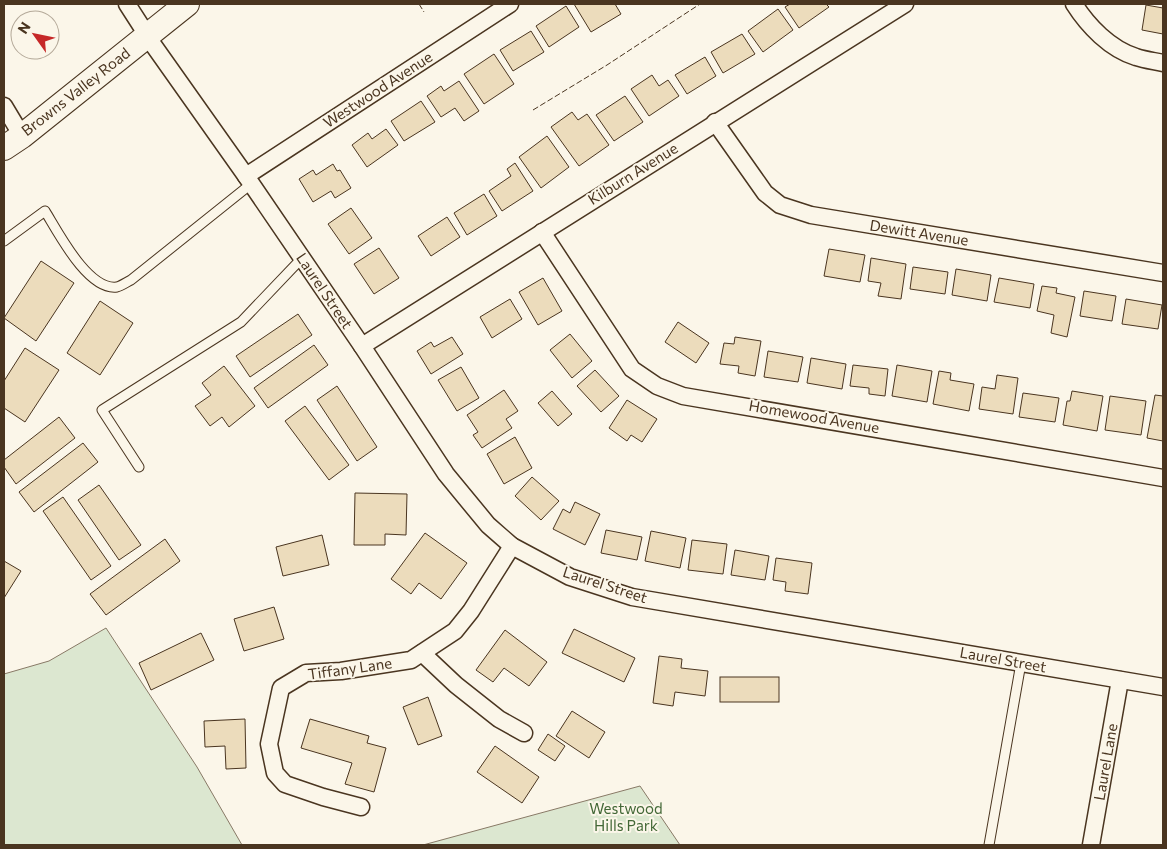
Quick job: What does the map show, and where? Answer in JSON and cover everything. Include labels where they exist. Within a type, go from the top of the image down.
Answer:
[{"type":"main road","name":"Browns Valley Road","points":[[13,142],[151,41],[187,4]]},
{"type":"street","name":"Laurel Street","points":[[126,4],[362,346],[446,474],[488,525],[512,546],[570,576],[632,597],[1163,687]]},
{"type":"street","name":"Westwood Avenue","points":[[248,180],[510,4]]},
{"type":"street","name":"Kilburn Avenue","points":[[362,346],[905,4]]},
{"type":"street","points":[[1074,4],[1083,19],[1106,42],[1135,57],[1163,63]]},
{"type":"street","points":[[4,106],[13,142]]},
{"type":"street","name":"Dewitt Avenue","points":[[715,122],[766,193],[780,205],[810,216],[1163,273]]},
{"type":"street","name":"Homewood Avenue","points":[[542,232],[632,369],[657,386],[683,396],[1163,478]]},
{"type":"street","name":"Tiffany Lane","points":[[361,807],[285,784],[275,773],[269,744],[280,688],[306,673],[411,660],[455,631],[472,611],[512,546]]},
{"type":"street","points":[[422,653],[456,685],[499,720],[524,733]]},
{"type":"street","name":"Laurel Lane","points":[[1091,845],[1120,680]]},
{"type":"lane","points":[[4,240],[45,211],[83,269],[104,285],[117,287],[131,280],[248,180]]},
{"type":"lane","points":[[139,467],[102,410],[241,322],[302,258]]},
{"type":"lane","points":[[990,845],[1021,663]]},
{"type":"green space","points":[[106,628],[197,767],[242,845],[4,845],[4,674],[49,661]]},
{"type":"green space","name":"Westwood Hills Park","points":[[640,786],[680,845],[423,845]]},
{"type":"building","points":[[574,4],[615,4],[621,14],[591,32]]},
{"type":"building","points":[[790,4],[826,4],[829,7],[799,28],[785,7]]},
{"type":"building","points":[[1146,5],[1163,8],[1163,34],[1142,30]]},
{"type":"building","points":[[566,6],[579,27],[549,47],[536,26]]},
{"type":"building","points":[[778,9],[793,30],[763,52],[748,31]]},
{"type":"building","points":[[531,31],[544,52],[513,71],[500,50]]},
{"type":"building","points":[[742,34],[755,54],[723,73],[711,52]]},
{"type":"building","points":[[494,54],[514,84],[484,104],[464,74]]},
{"type":"building","points":[[705,57],[716,76],[687,94],[675,75]]},
{"type":"building","points":[[652,75],[659,86],[668,80],[679,96],[649,116],[631,89]]},
{"type":"building","points":[[459,81],[479,111],[464,121],[455,108],[441,117],[427,96],[441,86],[444,91]]},
{"type":"building","points":[[625,96],[643,122],[614,141],[596,115]]},
{"type":"building","points":[[421,101],[435,122],[404,141],[391,121]]},
{"type":"building","points":[[572,112],[578,120],[587,114],[609,145],[579,166],[551,127]]},
{"type":"building","points":[[386,129],[398,145],[367,167],[352,145],[368,133],[372,139]]},
{"type":"building","points":[[547,136],[569,167],[541,188],[519,157]]},
{"type":"building","points":[[515,163],[533,191],[502,211],[489,191],[511,176],[507,169]]},
{"type":"building","points":[[333,164],[337,171],[340,170],[351,188],[335,198],[331,191],[313,202],[299,179],[313,170],[316,175]]},
{"type":"building","points":[[484,194],[497,216],[467,235],[454,213]]},
{"type":"building","points":[[351,208],[372,238],[349,254],[328,224]]},
{"type":"building","points":[[447,217],[460,237],[431,256],[418,236]]},
{"type":"building","points":[[379,248],[399,278],[374,294],[354,264]]},
{"type":"building","points":[[829,249],[865,255],[860,282],[824,276]]},
{"type":"building","points":[[871,258],[906,264],[901,299],[878,296],[881,283],[868,281]]},
{"type":"building","points":[[41,261],[74,283],[36,341],[4,318]]},
{"type":"building","points":[[913,267],[948,272],[945,294],[910,289]]},
{"type":"building","points":[[956,269],[991,275],[987,301],[952,295]]},
{"type":"building","points":[[543,278],[562,311],[538,325],[519,292]]},
{"type":"building","points":[[999,278],[1034,284],[1030,308],[994,302]]},
{"type":"building","points":[[1042,286],[1057,288],[1056,293],[1075,297],[1067,337],[1051,333],[1054,315],[1037,311]]},
{"type":"building","points":[[1084,291],[1116,296],[1112,321],[1080,316]]},
{"type":"building","points":[[510,299],[522,319],[492,338],[480,317]]},
{"type":"building","points":[[1126,299],[1162,305],[1158,329],[1122,324]]},
{"type":"building","points":[[100,301],[133,323],[100,375],[67,353]]},
{"type":"building","points":[[298,314],[312,335],[250,377],[236,356]]},
{"type":"building","points":[[678,322],[709,343],[696,363],[665,342]]},
{"type":"building","points":[[570,334],[592,361],[572,378],[550,350]]},
{"type":"building","points":[[452,337],[463,354],[431,374],[417,351],[431,342],[434,347]]},
{"type":"building","points":[[735,337],[761,341],[755,376],[738,373],[739,366],[720,364],[724,343],[734,344]]},
{"type":"building","points":[[314,345],[328,365],[268,408],[254,388]]},
{"type":"building","points":[[25,348],[59,370],[25,422],[4,408],[4,381]]},
{"type":"building","points":[[768,351],[803,357],[798,382],[764,377]]},
{"type":"building","points":[[811,358],[846,364],[842,389],[807,383]]},
{"type":"building","points":[[853,365],[888,369],[885,396],[869,394],[869,388],[850,386]]},
{"type":"building","points":[[897,365],[932,371],[927,402],[892,396]]},
{"type":"building","points":[[224,366],[255,406],[229,427],[222,417],[210,426],[195,406],[211,395],[202,383]]},
{"type":"building","points":[[461,367],[479,398],[457,411],[438,380]]},
{"type":"building","points":[[595,370],[619,396],[601,412],[577,386]]},
{"type":"building","points":[[939,371],[951,373],[950,380],[974,384],[969,411],[933,404]]},
{"type":"building","points":[[997,375],[1018,378],[1013,414],[979,409],[982,387],[995,389]]},
{"type":"building","points":[[337,386],[377,447],[357,461],[317,400]]},
{"type":"building","points":[[504,390],[518,411],[506,419],[512,428],[482,448],[473,435],[478,432],[467,415]]},
{"type":"building","points":[[552,391],[572,414],[558,426],[538,403]]},
{"type":"building","points":[[1072,391],[1103,396],[1097,431],[1063,425],[1067,401],[1070,401]]},
{"type":"building","points":[[1023,393],[1059,398],[1055,422],[1019,417]]},
{"type":"building","points":[[1155,395],[1163,396],[1163,441],[1147,438]]},
{"type":"building","points":[[1110,396],[1146,401],[1141,435],[1105,430]]},
{"type":"building","points":[[627,400],[657,419],[642,442],[631,435],[627,441],[609,428]]},
{"type":"building","points":[[305,406],[349,465],[329,480],[285,421]]},
{"type":"building","points":[[59,417],[75,438],[16,484],[4,467],[4,460]]},
{"type":"building","points":[[515,437],[532,468],[504,484],[487,454]]},
{"type":"building","points":[[83,443],[98,462],[34,512],[19,492]]},
{"type":"building","points":[[532,477],[559,501],[541,520],[515,496]]},
{"type":"building","points":[[99,485],[141,545],[119,560],[78,500]]},
{"type":"building","points":[[355,493],[407,494],[406,535],[385,534],[385,545],[354,545]]},
{"type":"building","points":[[63,497],[111,566],[91,580],[43,511]]},
{"type":"building","points":[[575,502],[600,514],[585,545],[553,529],[563,509],[570,513]]},
{"type":"building","points":[[606,530],[642,537],[637,560],[601,553]]},
{"type":"building","points":[[651,531],[686,538],[680,568],[645,561]]},
{"type":"building","points":[[425,533],[467,563],[441,599],[419,583],[411,594],[391,579]]},
{"type":"building","points":[[322,535],[329,565],[283,576],[276,547]]},
{"type":"building","points":[[165,539],[180,561],[106,615],[90,594]]},
{"type":"building","points":[[692,540],[727,544],[723,574],[688,570]]},
{"type":"building","points":[[735,550],[769,556],[765,580],[731,575]]},
{"type":"building","points":[[776,558],[812,563],[808,594],[785,591],[786,582],[773,580]]},
{"type":"building","points":[[4,561],[21,571],[4,598]]},
{"type":"building","points":[[274,607],[284,639],[244,651],[234,619]]},
{"type":"building","points":[[574,629],[635,658],[624,682],[562,653]]},
{"type":"building","points":[[505,630],[547,662],[529,686],[504,668],[493,682],[476,670]]},
{"type":"building","points":[[201,633],[214,660],[151,690],[139,663]]},
{"type":"building","points":[[659,656],[682,659],[681,668],[708,671],[705,696],[675,692],[673,706],[653,703]]},
{"type":"building","points":[[720,677],[779,677],[779,702],[720,702]]},
{"type":"building","points":[[428,697],[442,736],[418,745],[403,707]]},
{"type":"building","points":[[572,711],[605,732],[589,758],[556,736]]},
{"type":"building","points":[[245,719],[246,768],[226,769],[225,746],[205,747],[204,721]]},
{"type":"building","points":[[310,719],[369,736],[367,743],[386,748],[374,792],[345,784],[352,763],[301,748]]},
{"type":"building","points":[[548,734],[565,746],[555,761],[538,750]]},
{"type":"building","points":[[495,746],[539,777],[522,803],[477,772]]},
{"type":"fence","points":[[419,4],[424,12]]},
{"type":"fence","points":[[533,110],[607,65],[700,4]]}]
